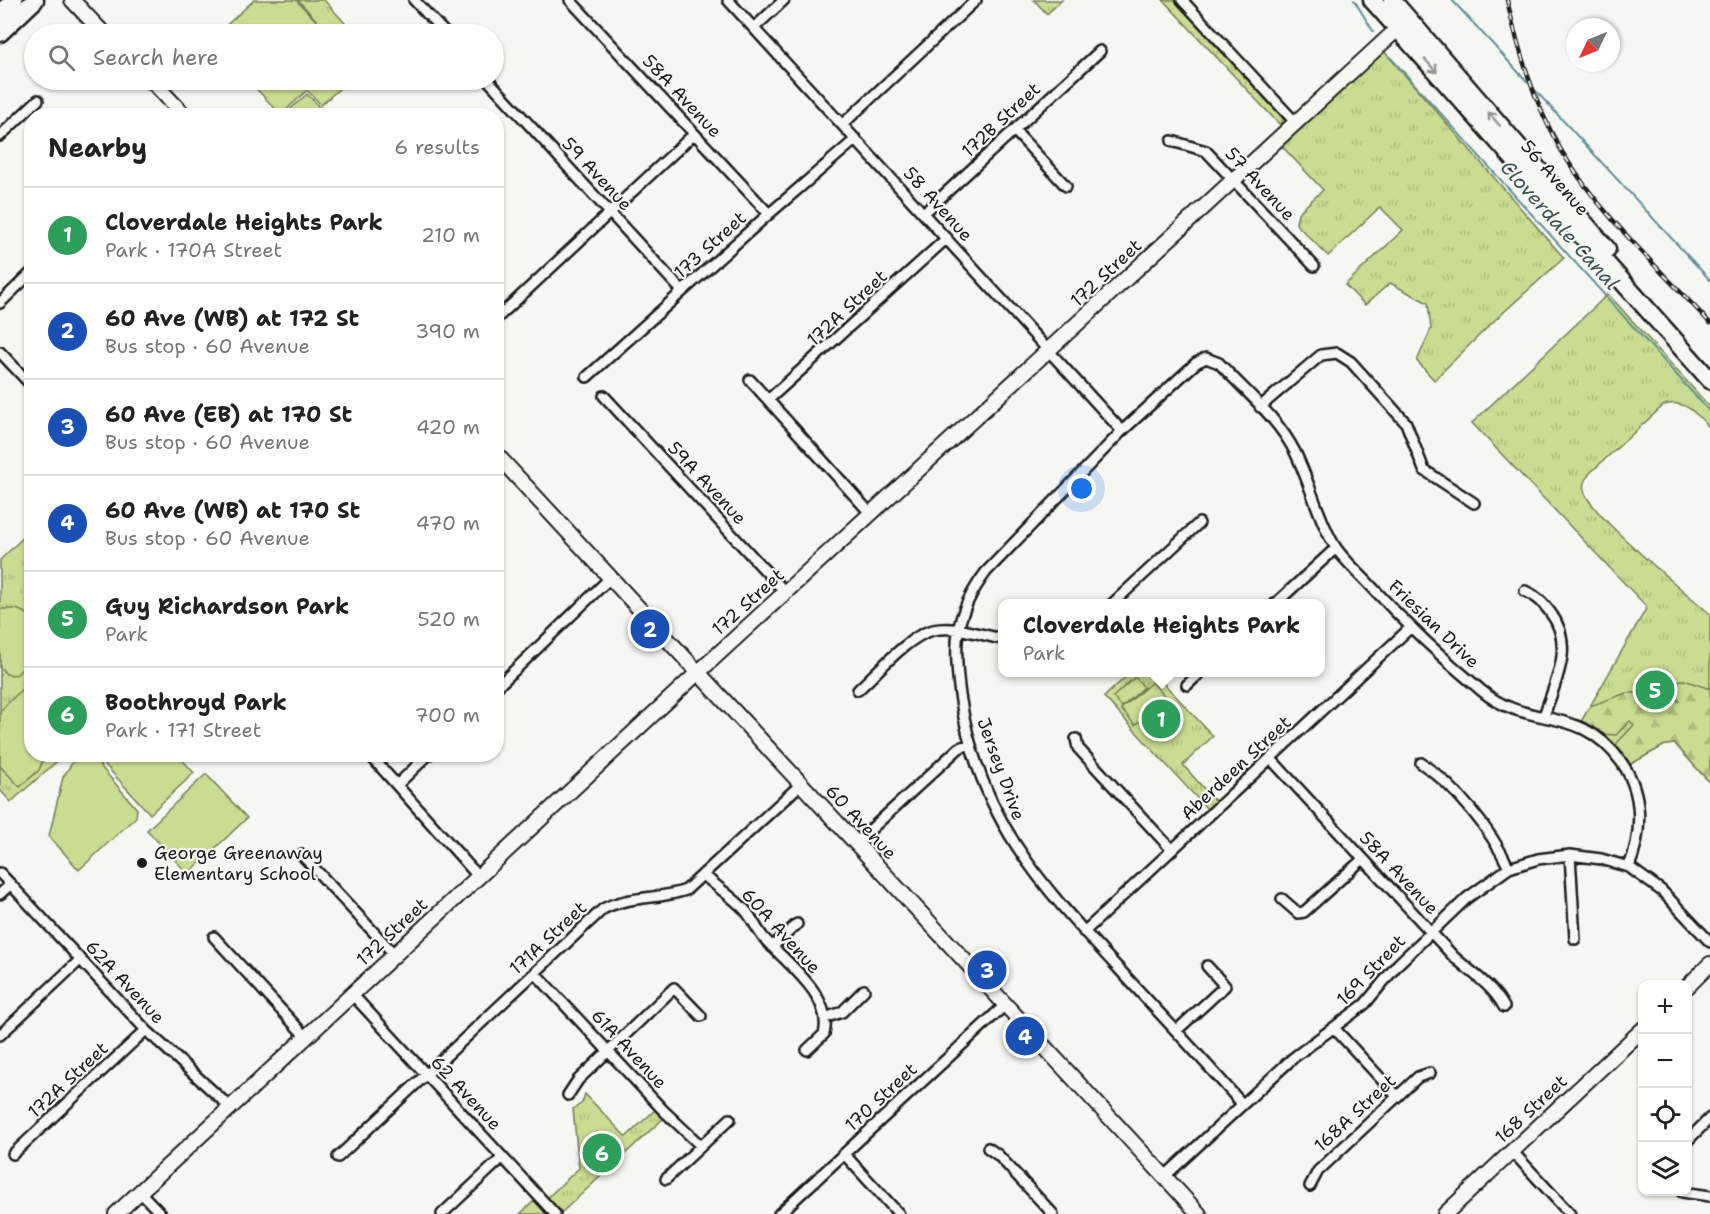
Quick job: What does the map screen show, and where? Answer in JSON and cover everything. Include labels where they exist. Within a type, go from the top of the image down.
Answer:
[{"type":"highway","points":[[0,13],[14,0]]},
{"type":"highway","points":[[0,33],[36,0]]},
{"type":"highway","name":"56 Avenue","points":[[1372,0],[1403,24],[1710,363]]},
{"type":"highway","name":"56 Avenue","points":[[1392,0],[1403,24],[1710,380]]},
{"type":"street","points":[[72,0],[95,24]]},
{"type":"street","points":[[82,0],[104,24]]},
{"type":"street","name":"58A Avenue","points":[[570,0],[769,214]]},
{"type":"street","name":"58 Avenue","points":[[728,0],[1122,431]]},
{"type":"street","points":[[754,28],[784,0]]},
{"type":"street","points":[[843,124],[976,0]]},
{"type":"street","points":[[1182,0],[1295,122]]},
{"type":"street","points":[[421,2],[438,24]]},
{"type":"street","name":"172 Street","points":[[116,1214],[699,671],[1403,24]]},
{"type":"street","name":"172B Street","points":[[924,213],[1100,51]]},
{"type":"street","points":[[160,90],[177,108]]},
{"type":"street","name":"59 Avenue","points":[[497,90],[682,291]]},
{"type":"street","points":[[30,108],[38,100]]},
{"type":"street","points":[[0,136],[24,113]]},
{"type":"street","points":[[1014,130],[1066,186]]},
{"type":"street","points":[[504,312],[694,134]]},
{"type":"street","name":"173 Street","points":[[587,377],[856,139]]},
{"type":"street","name":"57 Avenue","points":[[1172,141],[1206,151],[1314,266]]},
{"type":"street","name":"172A Street","points":[[768,400],[946,238]]},
{"type":"street","points":[[0,303],[24,280]]},
{"type":"street","points":[[0,352],[24,378]]},
{"type":"street","points":[[1260,407],[1322,355],[1337,353],[1351,362],[1401,416],[1410,430],[1422,466],[1427,473],[1474,503]]},
{"type":"street","name":"Jersey Drive","points":[[1212,359],[1206,358],[1196,363],[1122,431],[986,572],[968,596],[956,630],[958,681],[970,744],[1001,822],[1014,844],[1049,894],[1242,1104]]},
{"type":"street","name":"Friesian Drive","points":[[1212,359],[1260,407],[1294,451],[1336,548],[1410,628],[1498,703],[1517,711],[1569,722],[1593,733],[1624,766],[1639,809],[1638,832],[1629,867]]},
{"type":"street","points":[[750,380],[871,514]]},
{"type":"street","name":"59A Avenue","points":[[604,396],[785,592]]},
{"type":"street","name":"60 Avenue","points":[[504,463],[1199,1214]]},
{"type":"street","points":[[1116,599],[1199,523]]},
{"type":"street","points":[[1279,599],[1336,548]]},
{"type":"street","points":[[504,680],[610,577]]},
{"type":"street","points":[[1526,591],[1541,600],[1552,615],[1563,639],[1562,667],[1544,716]]},
{"type":"street","name":"Aberdeen Street","points":[[1084,932],[1410,628]]},
{"type":"street","points":[[858,690],[912,640],[933,630],[956,630],[998,638]]},
{"type":"street","points":[[1187,685],[1195,677]]},
{"type":"street","points":[[1076,739],[1078,748],[1172,850]]},
{"type":"street","points":[[856,843],[959,748],[970,744]]},
{"type":"street","name":"58A Avenue","points":[[1271,759],[1455,957],[1473,971],[1504,1007]]},
{"type":"street","points":[[376,762],[478,876]]},
{"type":"street","points":[[397,785],[421,762]]},
{"type":"street","points":[[1421,763],[1434,772],[1470,810],[1509,868]]},
{"type":"street","name":"171A Street","points":[[338,1157],[603,909],[615,902],[679,892],[704,874],[801,784]]},
{"type":"street","points":[[302,855],[394,954]]},
{"type":"street","points":[[1570,855],[1575,939]]},
{"type":"street","name":"169 Street","points":[[1164,1177],[1293,1058],[1335,1029],[1365,1004],[1388,975],[1481,886],[1509,868],[1538,859],[1570,855],[1600,859],[1629,867]]},
{"type":"street","points":[[1282,899],[1298,913],[1304,912],[1363,858]]},
{"type":"street","points":[[1629,867],[1662,891],[1710,942]]},
{"type":"street","name":"62A Avenue","points":[[0,873],[146,1030],[231,1108]]},
{"type":"street","name":"60A Avenue","points":[[704,874],[745,910],[772,947],[809,986],[821,1005],[825,1018]]},
{"type":"street","points":[[0,894],[11,884]]},
{"type":"street","points":[[772,947],[797,924]]},
{"type":"street","points":[[213,938],[306,1037]]},
{"type":"street","points":[[0,1035],[81,959]]},
{"type":"street","points":[[1692,982],[1710,964]]},
{"type":"street","points":[[1176,1031],[1225,986],[1207,966]]},
{"type":"street","name":"61A Avenue","points":[[536,973],[607,1051],[701,1146]]},
{"type":"street","points":[[568,1095],[578,1080],[674,988],[701,1016]]},
{"type":"street","points":[[807,1050],[824,1034],[825,1018],[842,1012],[864,990]]},
{"type":"street","name":"62 Avenue","points":[[352,994],[555,1214]]},
{"type":"street","name":"170 Street","points":[[779,1214],[1005,1005]]},
{"type":"street","points":[[1335,1029],[1397,1096]]},
{"type":"street","name":"172A Street","points":[[13,1154],[146,1030]]},
{"type":"street","name":"168 Street","points":[[1445,1214],[1638,1034]]},
{"type":"street","name":"168A Street","points":[[1311,1186],[1318,1171],[1418,1077],[1430,1073]]},
{"type":"street","points":[[1692,1136],[1710,1118]]},
{"type":"street","points":[[666,1179],[730,1119]]},
{"type":"street","points":[[988,1148],[998,1155],[1053,1214]]},
{"type":"street","points":[[1512,1151],[1570,1214]]},
{"type":"street","points":[[844,1154],[899,1214]]},
{"type":"street","points":[[442,1214],[503,1157]]},
{"type":"street","points":[[140,1192],[161,1214]]},
{"type":"street","points":[[1692,1193],[1710,1196]]},
{"type":"green space","points":[[254,0],[296,0],[319,24],[228,24]]},
{"type":"green space","points":[[298,0],[324,0],[345,24],[320,24]]},
{"type":"green space","points":[[1034,0],[1062,0],[1047,14]]},
{"type":"green space","points":[[1163,0],[1176,0],[1280,113],[1283,118],[1281,126]]},
{"type":"green space","points":[[1383,50],[1564,258],[1495,320],[1434,380],[1417,361],[1431,329],[1428,303],[1390,283],[1365,305],[1345,285],[1403,230],[1380,207],[1328,256],[1296,224],[1298,213],[1323,190],[1279,143]]},
{"type":"green space","points":[[257,90],[307,90],[288,108],[274,108]]},
{"type":"green space","points":[[307,90],[338,90],[321,105]]},
{"type":"green space","points":[[307,94],[320,108],[292,108]]},
{"type":"green space","points":[[1608,294],[1710,407],[1710,428],[1684,406],[1671,403],[1664,405],[1590,473],[1585,481],[1584,490],[1602,517],[1710,614],[1710,783],[1675,744],[1665,745],[1629,765],[1605,736],[1581,722],[1647,607],[1472,423]]},
{"type":"green space","points":[[24,537],[24,762],[56,762],[11,802],[0,790],[0,560]]},
{"type":"green space","points":[[0,609],[17,609],[24,612],[24,667],[16,675],[6,674],[0,667]]},
{"type":"green space","points":[[1126,677],[1158,677],[1213,736],[1183,765],[1216,802],[1208,810],[1104,697]]},
{"type":"green space","points":[[1135,677],[1144,687],[1122,707],[1113,697]]},
{"type":"green space","points":[[1684,680],[1710,689],[1710,783],[1675,744],[1665,745],[1629,765],[1616,748],[1617,743],[1634,725],[1630,721],[1616,735],[1602,734],[1581,722],[1590,706],[1626,693],[1651,693],[1679,701],[1672,687],[1675,681]]},
{"type":"green space","points":[[1152,682],[1166,698],[1135,725],[1121,709]]},
{"type":"green space","points":[[24,689],[24,762],[42,762],[39,770],[20,787],[0,766],[0,711]]},
{"type":"green space","points":[[73,762],[97,762],[137,809],[136,817],[79,870],[49,836],[63,777]]},
{"type":"green space","points":[[102,762],[184,762],[194,773],[150,814]]},
{"type":"green space","points":[[206,774],[247,818],[188,874],[147,830]]},
{"type":"green space","points":[[585,1094],[626,1137],[656,1109],[664,1118],[561,1213],[547,1198],[579,1168],[573,1109],[582,1103]]},
{"type":"green space","points":[[535,1200],[548,1214],[520,1214]]},
{"type":"waterway","name":"Cloverdale Canal","points":[[1354,0],[1373,31]]},
{"type":"waterway","points":[[1452,0],[1710,280]]},
{"type":"waterway","name":"Cloverdale Canal","points":[[1390,57],[1710,412]]},
{"type":"railway","points":[[1507,0],[1528,77],[1551,132],[1576,174],[1611,218],[1710,323]]},
{"type":"place","name":"60 Ave (WB) at 172 St","points":[[650,629]]},
{"type":"place","name":"Guy Richardson Park","points":[[1655,690]]},
{"type":"place","name":"Cloverdale Heights Park","points":[[1161,719]]},
{"type":"place","name":"George Greenaway Elementary School","points":[[142,863]]},
{"type":"place","name":"60 Ave (EB) at 170 St","points":[[987,970]]},
{"type":"place","name":"60 Ave (WB) at 170 St","points":[[1025,1036]]},
{"type":"place","name":"Boothroyd Park","points":[[602,1153]]}]
